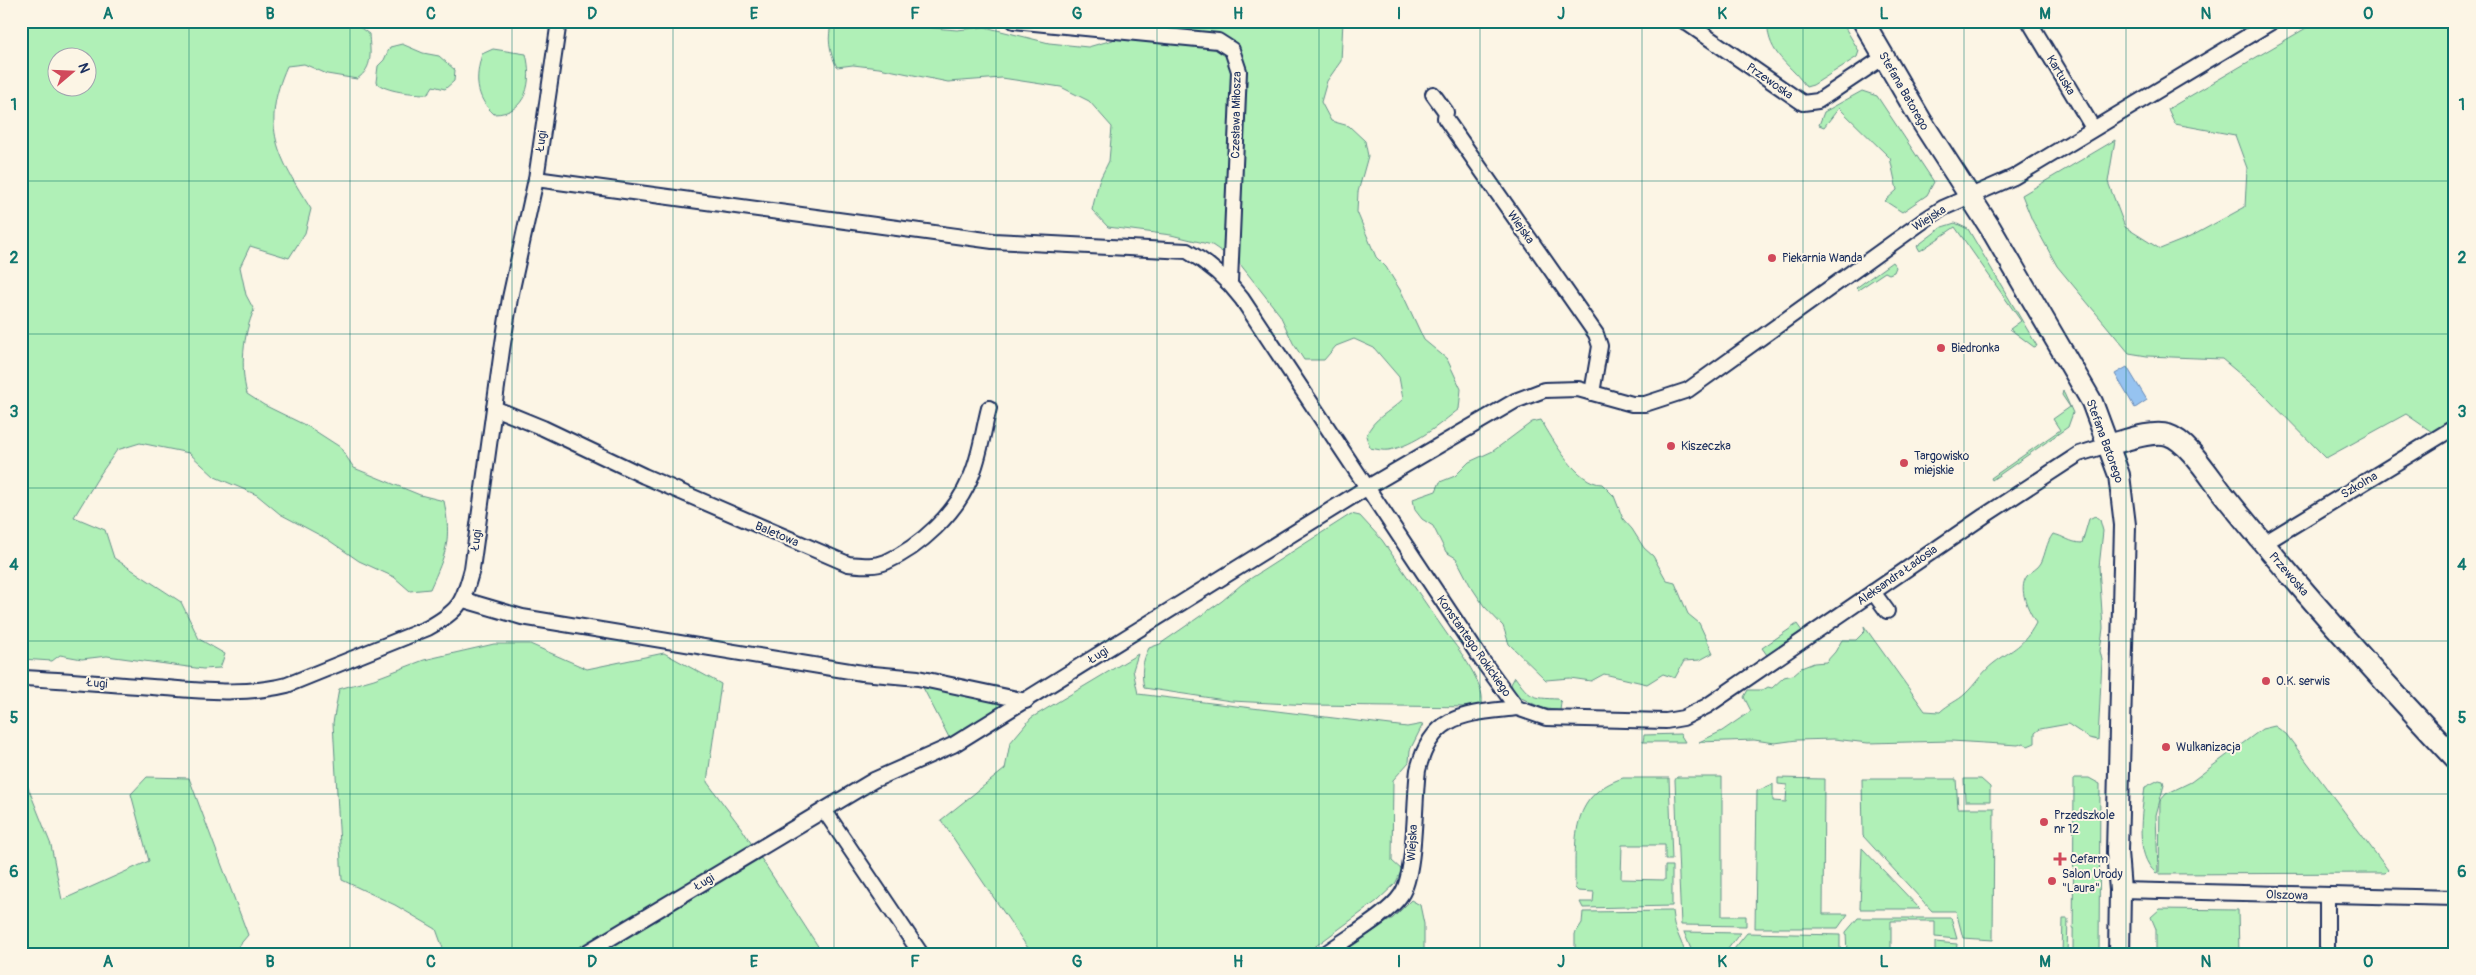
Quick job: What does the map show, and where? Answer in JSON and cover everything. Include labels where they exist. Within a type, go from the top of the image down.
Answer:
[{"type":"street","name":"Ługi","points":[[21,678],[214,692],[271,689],[287,685],[428,628],[447,617],[464,600],[472,569],[510,298],[536,179],[559,21]]},
{"type":"street","name":"Czesława Miłosza","points":[[1014,21],[1218,41],[1232,50],[1239,71],[1230,282]]},
{"type":"street","name":"Przewoska","points":[[1684,21],[1802,103],[1818,101],[1884,57]]},
{"type":"street","name":"Stefana Batorego","points":[[1863,21],[1922,122],[1991,230],[2067,356],[2092,402],[2119,475],[2125,525],[2117,852],[2120,890],[2119,954]]},
{"type":"street","name":"Kartuska","points":[[2028,21],[2093,128]]},
{"type":"street","name":"Wiejska","points":[[1366,488],[1473,424],[1529,395],[1544,390],[1578,389],[1632,404],[1645,404],[1688,390],[1926,219],[2014,177],[2268,22]]},
{"type":"street","name":"Wiejska","points":[[1433,94],[1446,112],[1445,118],[1596,334],[1600,346],[1592,394]]},
{"type":"street","name":"Konstantego Rokickiego","points":[[536,179],[994,241],[1187,251],[1211,265],[1230,282],[1481,659],[1517,708],[1546,718],[1562,719],[1666,721],[1691,715]]},
{"type":"street","name":"Baletowa","points":[[494,408],[543,428],[644,476],[848,564],[867,566],[885,562],[914,546],[956,502],[970,479],[989,408]]},
{"type":"street","name":"Szkolna","points":[[2263,544],[2455,426]]},
{"type":"street","name":"Przewoska","points":[[2108,445],[2137,436],[2167,434],[2186,448],[2263,544],[2342,635],[2455,758]]},
{"type":"street","name":"Aleksandra Ładosia","points":[[1691,715],[1707,706],[1984,516],[2079,454],[2108,445]]},
{"type":"street","name":"Ługi","points":[[584,954],[874,780],[953,745],[1366,488]]},
{"type":"street","points":[[1873,592],[1887,611]]},
{"type":"street","points":[[464,600],[522,617],[862,673],[918,678],[1026,700]]},
{"type":"street","name":"Wiejska","points":[[1325,954],[1389,908],[1400,897],[1407,886],[1412,852],[1414,801],[1420,758],[1435,731],[1445,722],[1464,714],[1517,708]]},
{"type":"street","points":[[824,810],[921,954]]},
{"type":"street","name":"Olszowa","points":[[2120,890],[2327,897],[2455,898]]},
{"type":"street","points":[[2327,897],[2328,954]]},
{"type":"green space","points":[[21,21],[351,21],[369,34],[369,64],[357,79],[327,74],[304,64],[287,66],[279,88],[274,124],[276,141],[290,173],[311,209],[305,233],[289,258],[250,246],[240,267],[246,295],[254,310],[245,340],[243,362],[245,384],[247,394],[264,405],[309,427],[340,447],[354,468],[420,495],[444,501],[447,527],[446,546],[444,556],[430,589],[410,591],[394,577],[359,561],[327,539],[280,514],[257,495],[215,477],[189,453],[140,443],[117,450],[74,517],[105,530],[114,558],[181,602],[199,639],[225,654],[220,668],[203,669],[107,656],[82,659],[60,655],[52,661],[21,659]]},
{"type":"green space","points":[[832,21],[880,21],[888,24],[957,30],[985,27],[1049,43],[1088,47],[1113,40],[1123,21],[1343,21],[1341,61],[1327,81],[1321,102],[1331,121],[1349,126],[1365,141],[1368,156],[1358,192],[1357,212],[1376,257],[1386,267],[1402,293],[1424,340],[1447,359],[1461,389],[1459,409],[1426,434],[1408,444],[1389,450],[1370,448],[1366,436],[1373,424],[1403,399],[1399,377],[1374,348],[1354,339],[1336,346],[1324,360],[1304,360],[1293,343],[1280,315],[1240,264],[1212,245],[1171,235],[1108,227],[1092,210],[1099,181],[1109,161],[1112,127],[1089,101],[1061,87],[1002,78],[948,82],[879,68],[853,65],[837,67],[830,45]]},
{"type":"green space","points":[[1773,21],[1841,21],[1859,51],[1857,57],[1813,85],[1806,87],[1773,47],[1768,30]]},
{"type":"green space","points":[[2318,21],[2455,21],[2455,418],[2432,432],[2406,414],[2326,458],[2260,391],[2222,359],[2147,356],[2129,353],[2057,266],[2032,220],[2022,195],[2115,140],[2108,182],[2125,227],[2160,249],[2190,237],[2245,207],[2247,168],[2235,135],[2175,124],[2168,109]]},
{"type":"green space","points":[[402,44],[423,53],[439,56],[455,70],[454,81],[445,89],[433,86],[428,94],[401,92],[380,85],[376,82],[378,66],[384,60],[390,47]]},
{"type":"green space","points":[[493,49],[526,54],[528,64],[528,85],[525,94],[514,108],[505,113],[494,114],[483,101],[478,87],[478,71],[482,54]]},
{"type":"green space","points":[[1862,91],[1877,96],[1934,182],[1927,195],[1902,212],[1885,201],[1897,190],[1890,158],[1839,108],[1824,127],[1819,125],[1824,112]]},
{"type":"green space","points":[[1955,223],[1968,229],[2037,346],[2034,347],[2010,329],[2021,321],[1955,227],[1920,251],[1917,246],[1942,227]]},
{"type":"green space","points":[[1892,262],[1896,267],[1894,272],[1889,274],[1885,272],[1858,290],[1856,288]]},
{"type":"green space","points":[[2063,391],[2073,413],[2068,427],[1992,480],[1991,478],[2060,430],[2053,419],[2070,407],[2062,395]]},
{"type":"green space","points":[[1541,420],[1559,449],[1575,469],[1593,482],[1602,484],[1614,496],[1623,519],[1644,548],[1653,556],[1667,581],[1675,583],[1688,614],[1699,623],[1713,653],[1700,660],[1684,661],[1675,678],[1663,674],[1647,684],[1604,674],[1591,681],[1570,678],[1546,680],[1509,644],[1503,626],[1484,606],[1470,585],[1456,558],[1446,552],[1433,526],[1422,519],[1415,510],[1413,499],[1436,491],[1440,482],[1455,476],[1469,462],[1493,451],[1532,422]]},
{"type":"green space","points":[[1351,514],[1360,516],[1382,540],[1459,650],[1471,668],[1480,687],[1482,702],[1475,707],[1311,705],[1231,701],[1144,688],[1143,667],[1149,648],[1160,644],[1222,601],[1242,584]]},
{"type":"green space","points":[[2095,516],[2100,520],[2103,531],[2099,567],[2103,628],[2100,651],[2102,660],[2098,740],[2089,738],[2068,724],[2040,729],[2035,733],[2035,743],[2028,746],[2023,743],[2018,745],[1951,741],[1868,743],[1834,739],[1797,740],[1775,743],[1754,740],[1699,742],[1722,731],[1751,711],[1744,697],[1748,690],[1772,688],[1784,677],[1793,675],[1801,668],[1814,663],[1826,662],[1842,640],[1856,640],[1865,631],[1864,626],[1925,711],[1940,712],[1969,690],[1982,674],[2018,646],[2031,631],[2036,623],[2025,600],[2024,582],[2027,576],[2041,563],[2053,534],[2082,543],[2089,519]]},
{"type":"green space","points":[[1797,624],[1802,631],[1767,655],[1762,648]]},
{"type":"green space","points":[[494,644],[530,644],[587,669],[664,653],[721,684],[707,782],[742,829],[823,954],[445,954],[436,929],[395,905],[342,880],[333,723],[339,689],[374,679],[424,660]]},
{"type":"green space","points":[[1138,654],[1133,670],[1138,694],[1407,727],[1423,724],[1410,750],[1409,762],[1393,780],[1392,861],[1402,870],[1395,884],[1377,901],[1305,954],[1032,954],[941,820],[1005,769],[1010,743],[1031,718]]},
{"type":"green space","points":[[1515,677],[1532,696],[1558,699],[1561,702],[1560,711],[1542,708],[1515,695],[1511,684]]},
{"type":"green space","points":[[918,678],[1026,701],[953,745]]},
{"type":"green space","points":[[2275,726],[2286,734],[2388,870],[2385,873],[2159,874],[2160,801],[2166,794],[2191,782],[2262,729]]},
{"type":"green space","points":[[1680,734],[1685,742],[1643,742],[1644,735]]},
{"type":"green space","points":[[21,770],[51,845],[62,900],[149,861],[131,794],[147,777],[189,778],[248,935],[232,954],[21,954]]},
{"type":"green space","points":[[1677,777],[1722,777],[1722,916],[1746,916],[1746,926],[1681,925],[1675,780]]},
{"type":"green space","points":[[1623,778],[1669,778],[1672,860],[1665,860],[1665,845],[1622,845],[1621,879],[1665,880],[1665,866],[1672,866],[1672,906],[1583,908],[1580,902],[1593,902],[1594,892],[1578,891],[1575,888],[1576,837],[1579,822],[1584,808],[1592,796],[1605,786]]},
{"type":"green space","points":[[1778,778],[1824,779],[1823,914],[1848,914],[1838,928],[1755,928],[1757,791],[1773,784],[1773,801],[1786,802],[1787,785],[1778,784]]},
{"type":"green space","points":[[2074,778],[2089,778],[2100,784],[2099,954],[2073,954]]},
{"type":"green space","points":[[1862,779],[1956,779],[1958,808],[1994,808],[1993,940],[1963,938],[1956,911],[1932,911],[1863,836]]},
{"type":"green space","points":[[1964,779],[1981,779],[1990,787],[1990,801],[1965,801]]},
{"type":"green space","points":[[2159,780],[2163,781],[2164,785],[2156,815],[2158,872],[2156,873],[2149,865],[2145,855],[2142,844],[2141,820],[2145,787]]},
{"type":"green space","points":[[1862,848],[1920,909],[1860,909]]},
{"type":"green space","points":[[1411,900],[1420,905],[1424,924],[1424,954],[1339,954],[1393,918]]},
{"type":"green space","points":[[2160,909],[2238,910],[2239,954],[2156,954],[2156,929],[2151,917]]},
{"type":"green space","points":[[1672,911],[1674,925],[1686,954],[1575,954],[1575,934],[1582,923],[1583,912]]},
{"type":"green space","points":[[1858,918],[1951,918],[1957,939],[1935,937],[1935,921],[1891,921],[1891,954],[1847,954],[1846,932]]},
{"type":"green space","points":[[2063,919],[2068,919],[2067,954],[2062,954]]},
{"type":"green space","points":[[1684,932],[1740,933],[1724,954],[1693,954]]},
{"type":"green space","points":[[1747,933],[1840,935],[1840,954],[1730,954]]},
{"type":"green space","points":[[1935,942],[1957,944],[1956,954],[1935,954]]},
{"type":"water","points":[[2127,367],[2147,400],[2135,408],[2115,374]]},
{"type":"place","name":"Piekarnia Wanda","points":[[1772,258]]},
{"type":"place","name":"Biedronka","points":[[1941,348]]},
{"type":"place","name":"Kiszeczka","points":[[1671,446]]},
{"type":"place","name":"Targowisko miejskie","points":[[1904,463]]},
{"type":"place","name":"O.K. serwis","points":[[2266,681]]},
{"type":"place","name":"Wulkanizacja","points":[[2166,747]]},
{"type":"place","name":"Przedszkole nr 12","points":[[2044,822]]},
{"type":"place","name":"Cefarm","points":[[2060,859]]},
{"type":"place","name":"Salon Urody \"Laura\"","points":[[2052,881]]}]
